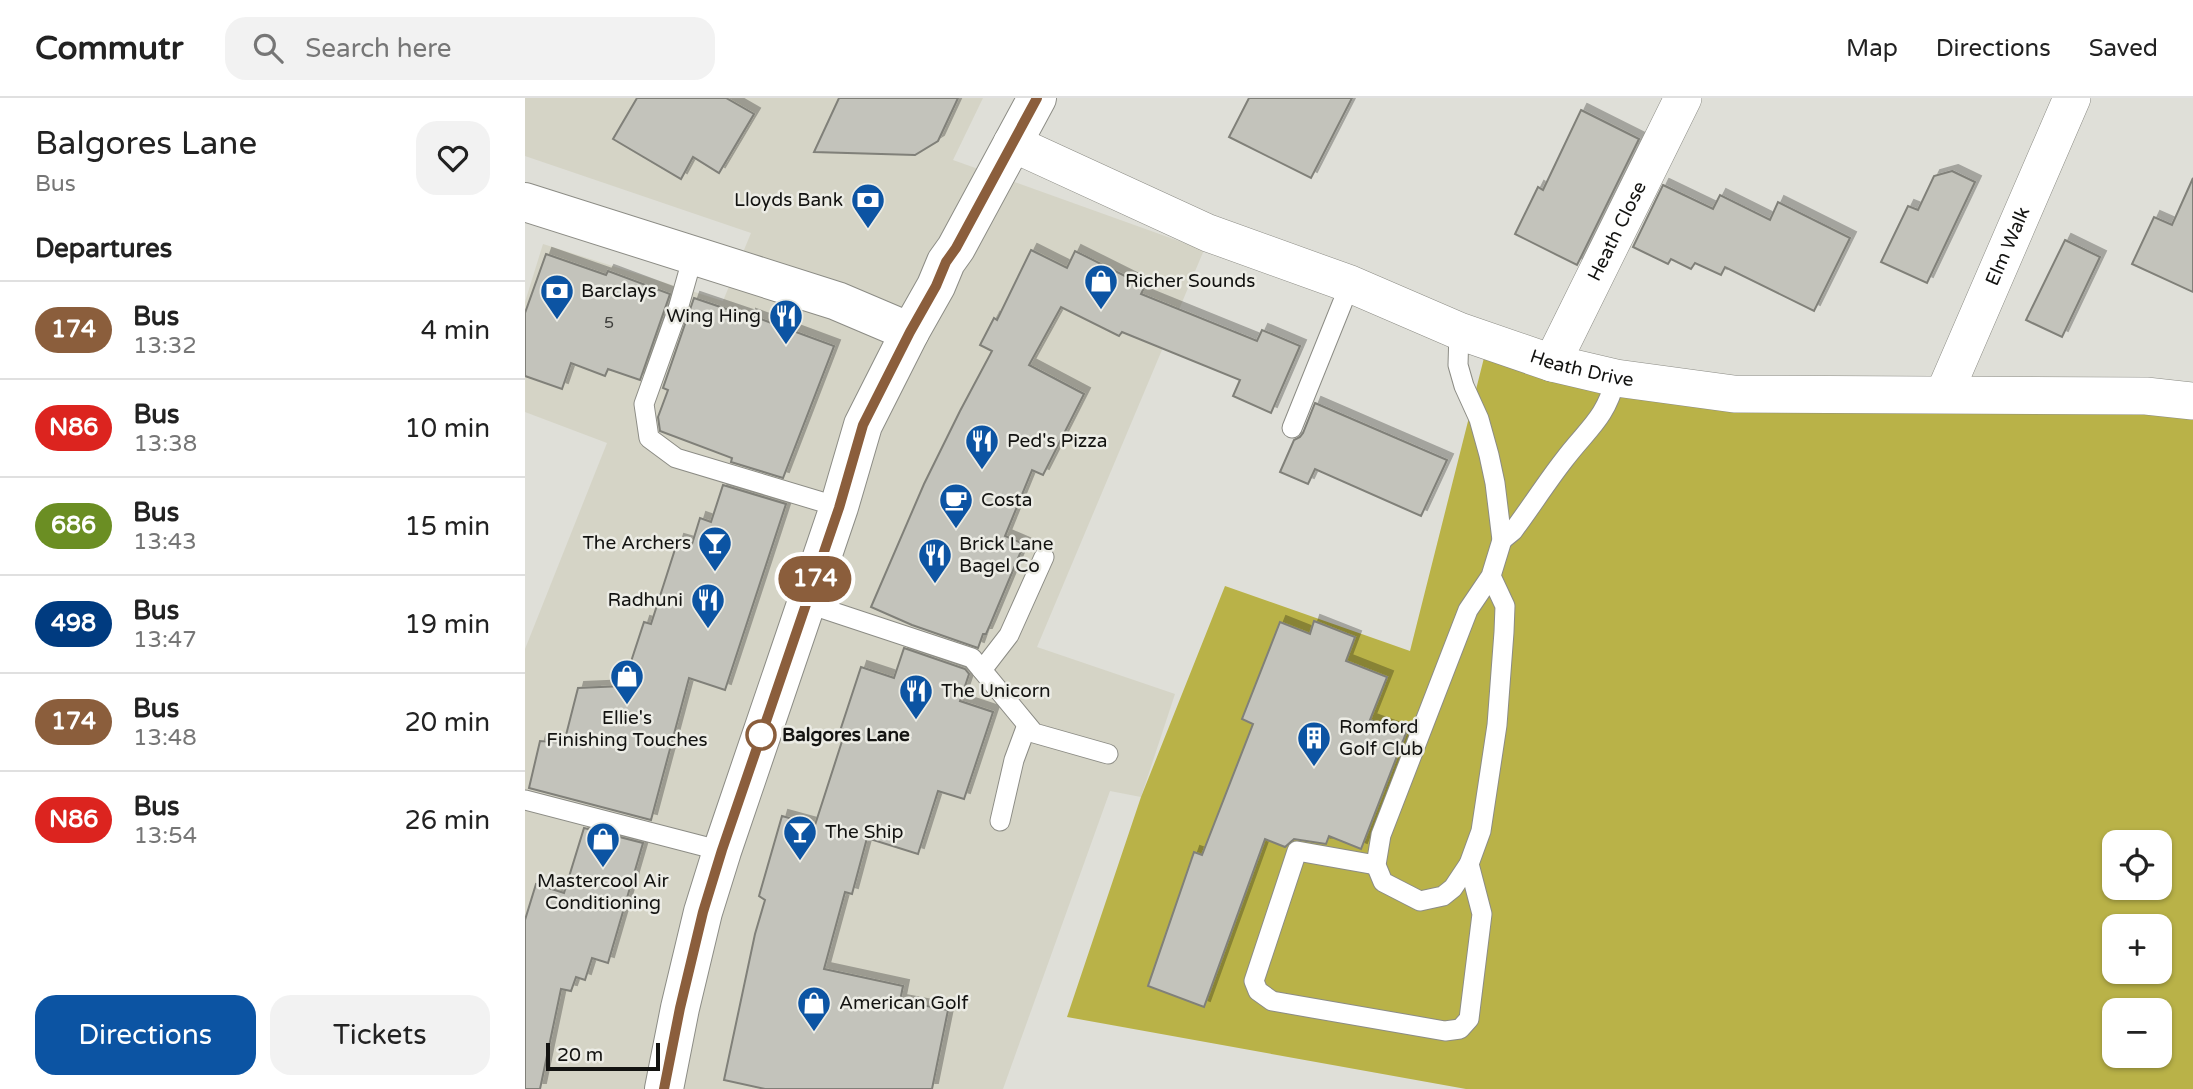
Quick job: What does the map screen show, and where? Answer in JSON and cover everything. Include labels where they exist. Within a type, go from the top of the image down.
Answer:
[{"type":"main road","points":[[664,1089],[700,924],[722,850],[839,508],[863,425],[946,262],[1037,98]]},
{"type":"main road","points":[[525,202],[837,301],[910,332]]},
{"type":"street","name":"Heath Close","points":[[1552,363],[1683,98]]},
{"type":"street","name":"Elm Walk","points":[[1944,394],[2072,98]]},
{"type":"street","name":"Heath Drive","points":[[1012,143],[1208,233],[1350,284],[1459,331],[1552,363],[1616,378],[1734,394],[2146,396],[2193,401]]},
{"type":"lane","points":[[693,256],[678,309],[644,404],[649,438],[676,458],[839,508]]},
{"type":"lane","points":[[1292,428],[1350,284]]},
{"type":"lane","points":[[1459,331],[1458,365],[1464,386],[1479,418],[1489,456],[1502,540],[1491,576],[1468,610],[1381,835],[1375,865],[1383,882],[1420,901],[1443,896],[1453,888],[1469,864],[1481,831],[1497,725],[1504,632],[1505,606],[1491,576]]},
{"type":"lane","points":[[1502,540],[1513,531],[1566,456],[1600,418],[1616,378]]},
{"type":"lane","points":[[982,670],[1009,635],[1044,557]]},
{"type":"lane","points":[[806,603],[972,658],[1034,733],[1108,754]]},
{"type":"lane","points":[[1000,821],[1014,760],[1027,726]]},
{"type":"lane","points":[[525,800],[722,850]]},
{"type":"lane","points":[[1375,865],[1297,851],[1254,981],[1258,991],[1272,1001],[1445,1031],[1460,1029],[1469,1019],[1482,914],[1469,864]]},
{"type":"shaded area","points":[[525,98],[983,98],[953,160],[1204,250],[1037,647],[1175,694],[1141,797],[1110,791],[1003,1089],[525,1089],[525,649],[607,443],[525,412],[525,302],[543,244],[723,301],[751,233],[525,156]]},
{"type":"shaded area","name":"Romford Golf Club","points":[[1488,342],[1734,394],[2193,401],[2193,1089],[1466,1089],[1067,1017],[1141,797],[1225,586],[1410,651]]},
{"type":"building","points":[[637,98],[726,98],[754,114],[719,173],[693,157],[681,179],[613,139]]},
{"type":"building","points":[[839,98],[958,98],[938,141],[915,155],[814,152]]},
{"type":"building","points":[[1249,98],[1352,98],[1311,178],[1229,137]]},
{"type":"building","points":[[1581,110],[1639,139],[1577,265],[1515,234],[1538,187],[1543,190]]},
{"type":"building","points":[[1952,171],[1975,182],[1927,283],[1881,262],[1908,206],[1918,210],[1934,176]]},
{"type":"building","points":[[2193,178],[2193,292],[2132,264],[2154,217],[2172,225]]},
{"type":"building","points":[[1663,185],[1713,209],[1720,195],[1770,220],[1778,202],[1850,238],[1814,311],[1725,267],[1721,275],[1695,263],[1691,269],[1671,259],[1668,264],[1633,247]]},
{"type":"building","points":[[2065,240],[2100,257],[2062,337],[2026,320]]},
{"type":"building","points":[[1031,250],[1067,268],[1075,251],[1145,286],[1141,294],[1257,341],[1262,330],[1300,346],[1271,413],[1233,396],[1240,380],[1122,332],[1119,336],[1061,307],[1029,365],[1084,394],[1043,475],[1032,470],[1005,536],[1024,544],[978,648],[912,625],[871,607],[924,484],[992,351],[980,345],[994,318],[997,320]]},
{"type":"building","points":[[546,254],[606,275],[608,271],[670,294],[640,380],[608,369],[605,376],[571,363],[562,389],[525,376],[525,313]]},
{"type":"building","points":[[694,298],[834,346],[783,478],[731,462],[732,458],[660,431],[658,417],[668,390],[663,388]]},
{"type":"building","points":[[1315,403],[1447,460],[1421,516],[1315,469],[1308,484],[1280,472],[1294,440],[1303,433]]},
{"type":"building","points":[[723,485],[786,504],[725,690],[689,678],[651,820],[529,788],[540,741],[564,743],[578,688],[623,686],[644,622],[651,624],[678,540],[692,544],[700,518],[711,522]]},
{"type":"building","name":"Romford Golf Club","points":[[1314,621],[1355,637],[1346,661],[1387,677],[1370,720],[1406,733],[1361,849],[1329,836],[1326,844],[1294,839],[1285,847],[1265,839],[1204,1007],[1148,986],[1194,852],[1202,855],[1253,724],[1242,719],[1280,622],[1310,634]]},
{"type":"building","points":[[904,648],[965,669],[969,674],[960,701],[993,712],[964,799],[938,791],[918,854],[867,838],[852,894],[845,892],[824,969],[903,986],[900,1001],[948,1010],[932,1089],[765,1089],[724,1080],[755,934],[765,900],[759,896],[782,816],[815,825],[845,732],[840,731],[861,667],[894,678]]},
{"type":"building","points":[[584,828],[643,843],[608,963],[592,958],[585,980],[576,977],[571,991],[561,989],[540,1089],[525,1089],[525,920],[536,884],[564,893]]},
{"type":"bus line","name":"174","points":[[664,1089],[703,912],[839,508],[863,425],[946,262],[1037,98]]},
{"type":"place","name":"Lloyds Bank","points":[[868,230]]},
{"type":"place","name":"Richer Sounds","points":[[1101,311]]},
{"type":"place","name":"Barclays","points":[[557,321]]},
{"type":"place","name":"Wing Hing","points":[[786,346]]},
{"type":"place","name":"Ped's Pizza","points":[[982,471]]},
{"type":"place","name":"Costa","points":[[956,530]]},
{"type":"place","name":"The Archers","points":[[715,573]]},
{"type":"place","name":"Brick Lane Bagel Co","points":[[935,585]]},
{"type":"place","name":"Radhuni","points":[[708,630]]},
{"type":"place","name":"Ellie's Finishing Touches","points":[[627,706]]},
{"type":"place","name":"The Unicorn","points":[[916,721]]},
{"type":"place","name":"Balgores Lane","points":[[761,735]]},
{"type":"place","name":"Romford Golf Club","points":[[1314,768]]},
{"type":"place","name":"The Ship","points":[[800,862]]},
{"type":"place","name":"Mastercool Air Conditioning","points":[[603,869]]},
{"type":"place","name":"American Golf","points":[[814,1033]]}]
